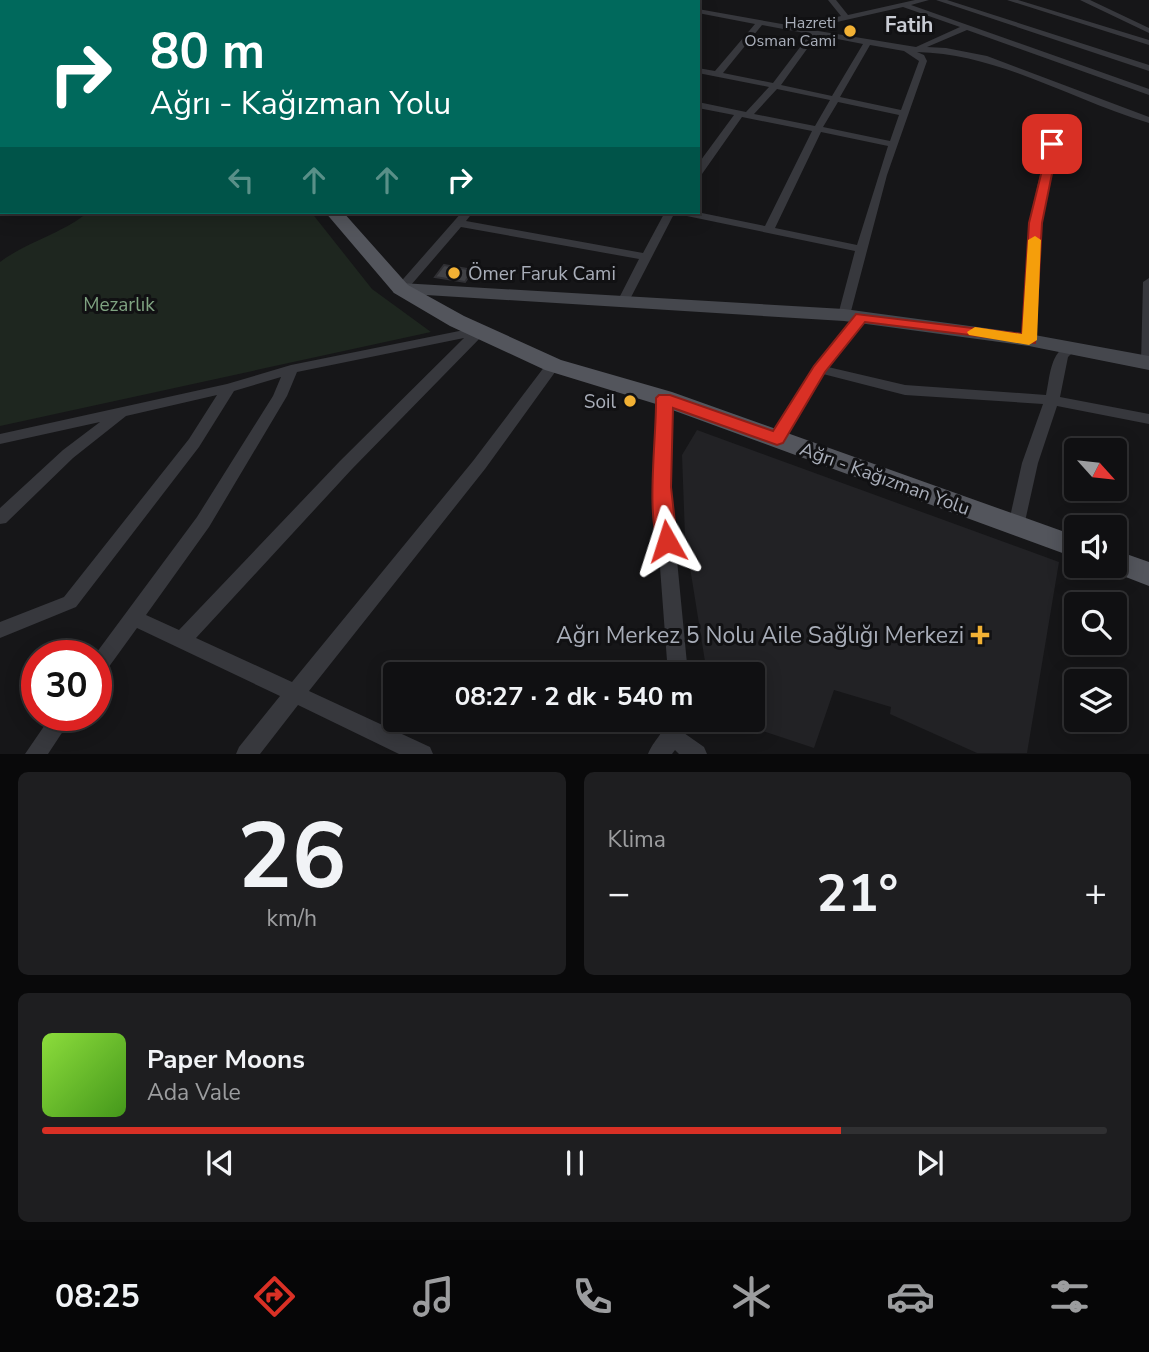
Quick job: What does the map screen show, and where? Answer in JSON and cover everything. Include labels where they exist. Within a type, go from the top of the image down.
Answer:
[{"type":"main road","name":"Ağrı - Kağızman Yolu","points":[[336,214],[401,289],[479,331],[553,365],[664,398],[1064,543]]},
{"type":"main road","points":[[1127,566],[1149,574]]},
{"type":"street","points":[[832,0],[846,17]]},
{"type":"street","points":[[798,29],[925,0]]},
{"type":"street","points":[[1011,0],[1149,43]]},
{"type":"street","points":[[1084,0],[1149,33]]},
{"type":"street","points":[[946,1],[1149,68]]},
{"type":"street","points":[[904,5],[1149,92]]},
{"type":"street","points":[[705,14],[906,49],[916,53],[923,61],[892,144],[862,249],[853,316],[777,439]]},
{"type":"street","points":[[717,74],[761,22]]},
{"type":"street","points":[[906,49],[920,47],[967,27]]},
{"type":"street","points":[[700,169],[744,114],[776,85],[816,32]]},
{"type":"street","points":[[1135,37],[1149,33]]},
{"type":"street","points":[[769,229],[818,128],[868,42]]},
{"type":"street","points":[[920,47],[984,58],[1149,120]]},
{"type":"street","points":[[700,70],[903,113]]},
{"type":"street","points":[[700,105],[892,144]]},
{"type":"street","points":[[1029,340],[1035,223],[1052,144]]},
{"type":"street","points":[[401,289],[466,214]]},
{"type":"street","points":[[623,302],[669,214]]},
{"type":"street","points":[[692,214],[862,249]]},
{"type":"street","points":[[458,223],[645,257]]},
{"type":"street","points":[[401,289],[853,316],[1029,340],[1149,363],[1149,282]]},
{"type":"street","points":[[0,439],[229,388],[291,369],[479,331]]},
{"type":"street","points":[[182,640],[346,465],[479,331]]},
{"type":"street","points":[[1016,526],[1030,463],[1052,401],[1062,355],[1070,348]]},
{"type":"street","points":[[246,754],[471,475],[553,365]]},
{"type":"street","points":[[112,648],[203,522],[280,397],[291,369]]},
{"type":"street","points":[[819,369],[929,393],[1052,401],[1149,419]]},
{"type":"street","points":[[0,630],[70,602],[194,443],[229,388]]},
{"type":"street","points":[[664,398],[666,427],[662,487],[677,662]]},
{"type":"street","points":[[0,518],[68,454],[125,410]]},
{"type":"street","points":[[134,618],[424,754]]},
{"type":"street","points":[[36,754],[52,731]]},
{"type":"street","points":[[658,754],[672,732]]},
{"type":"street","points":[[678,732],[697,754]]},
{"type":"shaded area","points":[[697,430],[1059,562],[1027,753],[977,753],[890,714],[891,707],[834,690],[814,748],[765,732],[765,662],[705,662],[685,536],[682,455]]},
{"type":"green space","name":"Mezarlık","points":[[85,214],[313,214],[372,289],[431,332],[0,426],[0,262]]},
{"type":"building","name":"Ömer Faruk Cami","points":[[444,265],[473,270],[465,282],[435,277]]},
{"type":"slow traffic","points":[[975,332],[1029,340],[1035,240]]},
{"type":"place","name":"Hazreti Osman Cami","points":[[850,31]]},
{"type":"place","name":"Ömer Faruk Cami","points":[[454,273]]},
{"type":"place","name":"Soil","points":[[630,401]]},
{"type":"place","name":"Ağrı Merkez 5 Nolu Aile Sağlığı Merkezi","points":[[980,635]]},
{"type":"district","name":"Fatih","points":[[909,25]]},
{"type":"route","points":[[667,541],[662,487],[666,427],[664,398],[777,439],[819,369],[861,317],[1029,340],[1035,223],[1052,144]]}]
